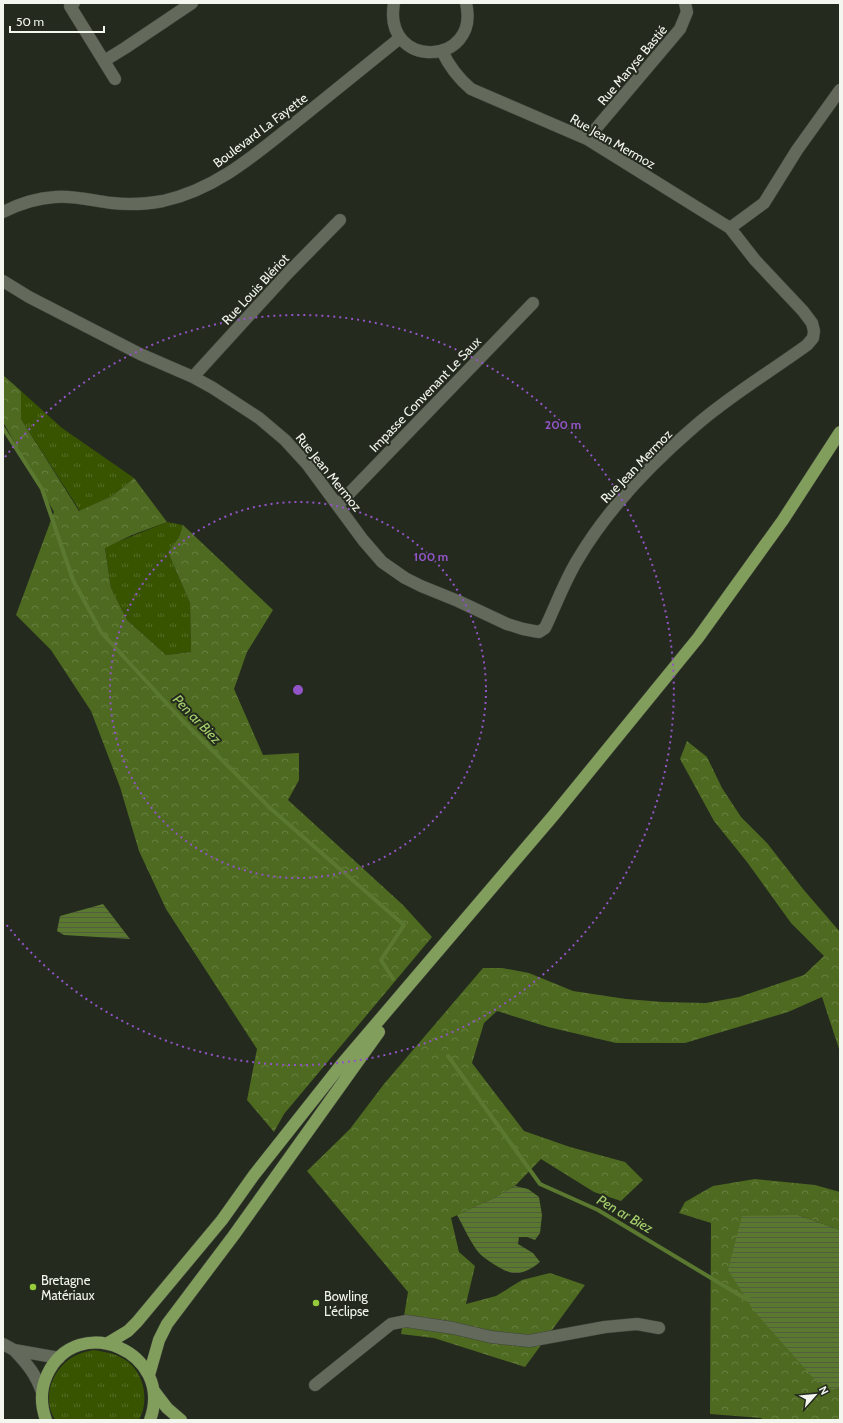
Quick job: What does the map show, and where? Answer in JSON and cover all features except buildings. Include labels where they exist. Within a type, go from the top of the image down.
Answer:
[{"type":"main road","points":[[108,1343],[128,1331],[138,1322],[222,1220],[254,1175],[341,1065],[553,816],[698,638],[774,532],[840,432]]},
{"type":"main road","points":[[149,1374],[159,1340],[172,1318],[234,1235],[417,977]]},
{"type":"main road","points":[[34,1420],[45,1415],[42,1392],[48,1374],[59,1358],[67,1352],[82,1345],[92,1343],[108,1343],[123,1348],[132,1354],[140,1361],[149,1374],[154,1391],[154,1408],[150,1420]]},
{"type":"main road","points":[[154,1391],[167,1408],[181,1420]]},
{"type":"street","points":[[74,3],[70,6],[115,79]]},
{"type":"street","points":[[104,61],[192,3]]},
{"type":"street","points":[[394,3],[392,14],[394,27],[400,38],[411,48],[426,53],[442,51],[453,45],[461,36],[467,25],[468,13],[466,3]]},
{"type":"street","name":"Rue Maryse Bastié","points":[[587,139],[680,29],[687,12],[685,3]]},
{"type":"street","name":"Boulevard La Fayette","points":[[3,212],[31,201],[54,197],[67,197],[111,203],[134,204],[155,202],[187,194],[208,185],[246,162],[400,38]]},
{"type":"street","name":"Rue Jean Mermoz","points":[[3,280],[29,297],[140,354],[193,377],[213,388],[259,418],[285,440],[307,464],[363,540],[382,562],[404,578],[507,624],[539,632],[545,628],[577,560],[606,518],[639,480],[694,426],[808,345],[813,338],[814,331],[812,323],[803,311],[755,260],[730,228],[587,139],[471,89],[461,80],[449,64],[442,51]]},
{"type":"street","points":[[730,228],[764,204],[798,150],[840,90]]},
{"type":"street","name":"Rue Louis Blériot","points":[[193,377],[287,274],[340,220]]},
{"type":"street","name":"Impasse Convenant Le Saux","points":[[338,505],[533,303]]},
{"type":"street","points":[[315,1385],[391,1324],[399,1322],[416,1322],[491,1337],[529,1341],[605,1327],[638,1324],[659,1328]]},
{"type":"street","points":[[3,1344],[14,1350],[32,1369],[42,1392]]},
{"type":"street","points":[[14,1350],[59,1358]]},
{"type":"green space","points":[[3,375],[21,391],[21,419],[79,511],[112,496],[134,478],[167,522],[132,535],[105,548],[111,588],[127,620],[166,655],[191,652],[190,603],[168,552],[179,537],[183,525],[273,610],[247,652],[234,689],[263,755],[299,753],[299,780],[288,800],[403,905],[432,937],[284,1114],[274,1132],[247,1100],[257,1049],[166,909],[139,851],[120,787],[91,711],[51,650],[16,615],[54,512],[3,422]]},
{"type":"green space","points":[[21,391],[62,428],[134,478],[112,496],[80,511],[21,419]]},
{"type":"green space","points":[[167,522],[183,525],[179,537],[168,552],[190,603],[191,652],[166,655],[127,620],[111,588],[105,547]]},
{"type":"green space","points":[[687,741],[707,757],[722,788],[741,817],[767,843],[803,889],[840,932],[840,1052],[822,997],[788,1012],[685,1043],[616,1043],[548,1027],[497,1011],[484,1023],[472,1063],[524,1131],[570,1147],[625,1162],[643,1180],[621,1201],[594,1192],[541,1159],[515,1186],[494,1198],[451,1218],[459,1252],[475,1266],[466,1304],[496,1296],[522,1280],[550,1273],[585,1285],[525,1367],[434,1338],[401,1334],[408,1292],[307,1171],[350,1129],[384,1084],[483,968],[502,968],[529,973],[573,991],[626,999],[706,1003],[739,997],[804,975],[824,956],[791,923],[747,862],[714,821],[680,759]]},
{"type":"green space","points":[[755,1179],[815,1185],[840,1192],[840,1230],[798,1215],[833,1390],[840,1388],[840,1420],[763,1420],[761,1418],[710,1414],[711,1223],[679,1213],[685,1202],[713,1186]]},
{"type":"green space","points":[[94,1350],[109,1353],[124,1359],[131,1364],[136,1371],[143,1386],[144,1395],[144,1404],[139,1420],[55,1420],[50,1410],[49,1392],[55,1376],[59,1369],[72,1358],[82,1353]]},
{"type":"shaded area","points":[[103,904],[130,939],[64,935],[57,931],[60,916]]},
{"type":"shaded area","points":[[515,1186],[528,1189],[539,1197],[542,1215],[540,1233],[535,1240],[527,1237],[519,1237],[518,1244],[533,1253],[540,1262],[521,1273],[510,1272],[501,1268],[490,1262],[479,1253],[457,1215],[494,1198]]},
{"type":"shaded area","points":[[798,1215],[840,1230],[840,1388],[833,1390],[815,1380],[754,1311],[728,1270],[742,1216]]},
{"type":"waterway","name":"Pen ar Biez","points":[[3,428],[42,489],[73,580],[101,632],[181,719],[270,808],[404,925],[381,960],[393,979]]},
{"type":"waterway","name":"Pen ar Biez","points":[[448,1056],[540,1184],[598,1210],[746,1299],[750,1299]]},
{"type":"place","name":"Bretagne Matériaux","points":[[33,1287]]},
{"type":"place","name":"Bowling L'éclipse","points":[[316,1303]]}]
